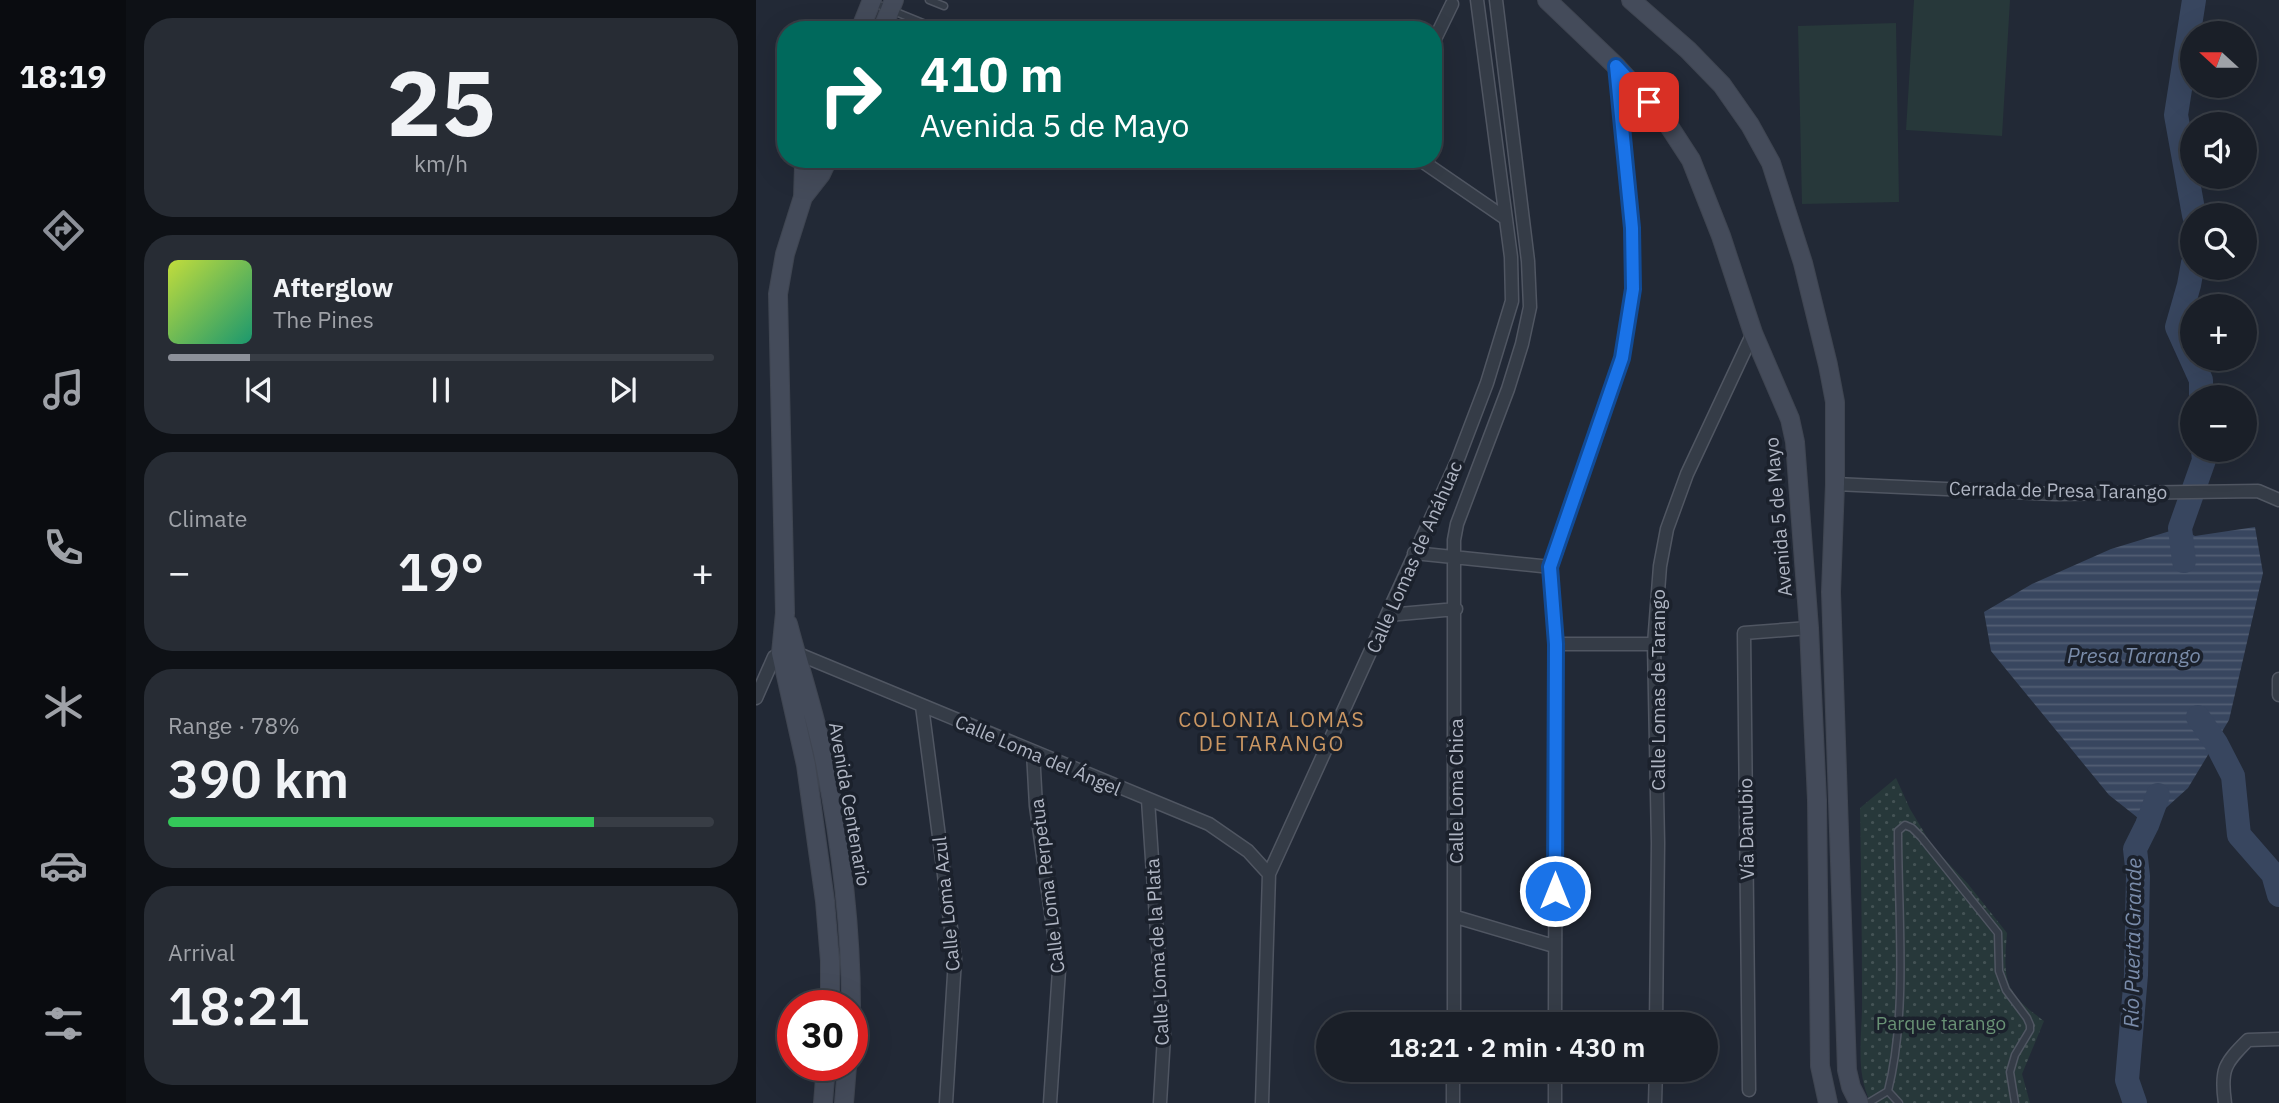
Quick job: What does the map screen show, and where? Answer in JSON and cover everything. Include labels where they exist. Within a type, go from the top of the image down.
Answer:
[{"type":"main road","name":"Avenida 5 de Mayo","points":[[1547,0],[1616,66],[1665,120],[1691,160],[1721,236],[1753,334],[1782,398],[1795,442],[1809,628],[1817,800],[1820,1066],[1828,1103]]},
{"type":"main road","points":[[1631,0],[1688,50],[1722,85],[1750,125],[1771,163],[1802,263],[1828,365],[1835,402],[1835,484],[1830,592],[1847,1070],[1859,1103]]},
{"type":"main road","points":[[866,21],[871,1]]},
{"type":"main road","name":"Avenida Centenario","points":[[804,168],[803,197],[785,254],[778,294],[785,612],[788,653],[826,913],[830,990]]},
{"type":"main road","name":"Avenida Centenario","points":[[803,197],[824,168]]},
{"type":"main road","name":"Avenida Centenario","points":[[788,653],[825,762],[845,899],[852,990]]},
{"type":"main road","points":[[823,1103],[825,1081]]},
{"type":"main road","points":[[844,1103],[846,1081]]},
{"type":"street","name":"Calle Lomas de Anáhuac","points":[[1262,1103],[1269,874],[1458,459],[1487,383],[1511,301],[1511,257],[1477,0]]},
{"type":"street","name":"Calle Lomas de Anáhuac","points":[[1455,559],[1457,524],[1508,390],[1530,307],[1528,261],[1496,0]]},
{"type":"street","points":[[1442,25],[1452,4]]},
{"type":"street","points":[[1555,1012],[1556,644],[1550,567],[1622,358],[1633,289],[1632,228],[1616,66]]},
{"type":"street","points":[[1432,168],[1505,218]]},
{"type":"street","name":"Calle Lomas de Tarango","points":[[1656,1012],[1658,843],[1654,644],[1660,566],[1667,529],[1687,474],[1753,334]]},
{"type":"street","name":"Cerrada de Presa Tarango","points":[[1835,484],[2055,494],[2258,491],[2279,500]]},
{"type":"street","points":[[1414,553],[1550,567]]},
{"type":"street","name":"Calle Loma Chica","points":[[1454,1012],[1455,559]]},
{"type":"street","points":[[1388,615],[1456,609]]},
{"type":"street","name":"Vía Danubio","points":[[1749,1090],[1744,633],[1809,628]]},
{"type":"street","points":[[1556,644],[1654,644]]},
{"type":"street","points":[[756,698],[770,663],[788,653]]},
{"type":"street","name":"Calle Loma del Ángel","points":[[788,653],[1209,824],[1248,851],[1269,874]]},
{"type":"street","points":[[2279,679],[2279,695]]},
{"type":"street","name":"Calle Loma Azul","points":[[922,706],[955,959],[946,1103]]},
{"type":"street","name":"Calle Loma Perpetua","points":[[1032,752],[1036,806],[1059,970],[1050,1103]]},
{"type":"street","name":"Calle Loma de la Plata","points":[[1148,800],[1164,1036],[1160,1103]]},
{"type":"street","points":[[1456,916],[1554,946]]},
{"type":"street","points":[[2225,1103],[2222,1083],[2227,1061],[2248,1040],[2279,1039]]},
{"type":"street","points":[[1453,1103],[1454,1082]]},
{"type":"street","points":[[1555,1082],[1555,1103]]},
{"type":"street","points":[[1655,1103],[1656,1082]]},
{"type":"lane","points":[[929,0],[944,6]]},
{"type":"lane","points":[[871,1],[892,5],[923,21]]},
{"type":"lane","points":[[1868,1103],[1888,1091],[1895,1061],[1899,970],[1898,831],[1905,825],[1921,837],[1998,933],[1999,971],[2006,990],[2027,1018],[2030,1030],[2015,1055],[2010,1072],[2015,1103]]},
{"type":"lane","points":[[1888,1091],[1899,1103]]},
{"type":"green space","points":[[1914,0],[2010,0],[2002,136],[1906,130]]},
{"type":"green space","points":[[1896,23],[1899,202],[1802,204],[1798,26]]},
{"type":"green space","name":"Parque tarango","points":[[1896,778],[1910,809],[1933,847],[1968,884],[2007,933],[2005,963],[2009,984],[2021,1002],[2044,1021],[2022,1074],[2030,1103],[1871,1103],[1866,1091],[1860,1051],[1860,808]]},
{"type":"water","name":"Presa Tarango","points":[[2255,527],[2263,573],[2229,720],[2188,788],[2147,825],[2109,795],[1991,651],[1984,612],[2032,584],[2111,549],[2180,528],[2195,536]]},
{"type":"waterway","points":[[2192,203],[2176,115],[2194,0]]},
{"type":"waterway","points":[[2190,280],[2177,327],[2201,385]]},
{"type":"waterway","points":[[2184,561],[2180,528],[2203,462]]},
{"type":"waterway","points":[[2198,717],[2216,743],[2233,776],[2239,835],[2273,874],[2279,895]]},
{"type":"waterway","name":"Río Puerta Grande","points":[[2135,1103],[2127,1080],[2136,975],[2138,876],[2135,849],[2158,795]]},
{"type":"district","name":"COLONIA LOMAS DE TARANGO","points":[[1272,732]]},
{"type":"route","points":[[1555,891],[1556,644],[1550,567],[1622,358],[1633,289],[1632,228],[1616,66],[1649,102]]}]
